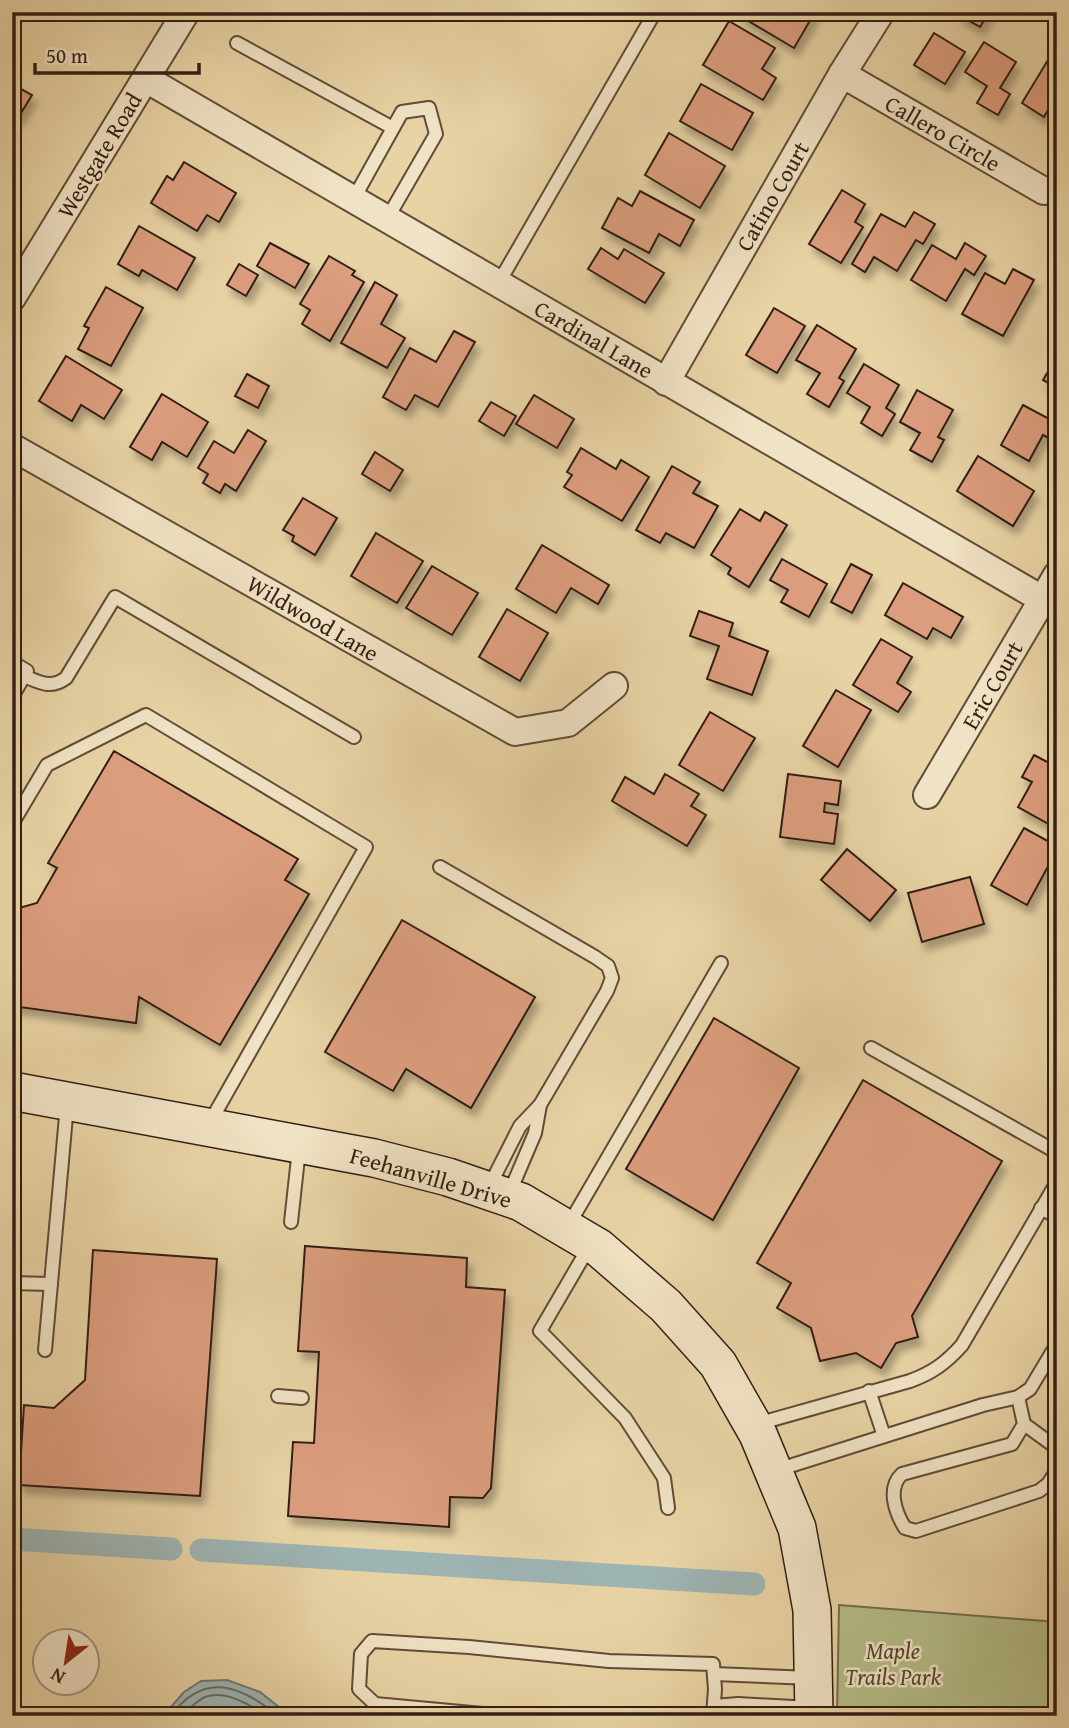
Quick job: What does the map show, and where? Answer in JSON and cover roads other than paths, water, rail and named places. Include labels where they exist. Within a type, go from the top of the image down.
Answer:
[{"type":"street","name":"Westgate Road","points":[[12,298],[186,12]]},
{"type":"street","name":"Catino Court","points":[[666,382],[842,74],[881,12]]},
{"type":"street","name":"Callero Circle","points":[[842,74],[1044,191]]},
{"type":"street","name":"Cardinal Lane","points":[[146,79],[1042,599]]},
{"type":"street","name":"Wildwood Lane","points":[[12,447],[514,732],[568,723],[614,686]]},
{"type":"street","name":"Eric Court","points":[[927,795],[1057,575]]},
{"type":"street","name":"Feehanville Drive","points":[[12,1091],[374,1158],[448,1177],[521,1202],[578,1236],[666,1306],[718,1364],[754,1425],[797,1528],[812,1610],[815,1700]]},
{"type":"lane","points":[[498,284],[654,12]]},
{"type":"lane","points":[[237,43],[393,128]]},
{"type":"lane","points":[[353,200],[402,112],[429,108],[436,134],[387,219]]},
{"type":"lane","points":[[24,676],[47,685],[57,684],[66,678],[115,597],[354,737]]},
{"type":"lane","points":[[12,662],[27,671],[12,697]]},
{"type":"lane","points":[[12,824],[47,765],[146,715],[366,847],[207,1127]]},
{"type":"lane","points":[[440,867],[608,966],[612,978],[611,985],[540,1105],[520,1126],[497,1194]]},
{"type":"lane","points":[[668,1508],[664,1478],[625,1418],[540,1331],[578,1236],[721,963]]},
{"type":"lane","points":[[871,1048],[1051,1149],[1057,1155]]},
{"type":"lane","points":[[45,1350],[68,1102]]},
{"type":"lane","points":[[497,1194],[534,1133],[540,1105]]},
{"type":"lane","points":[[291,1222],[299,1144]]},
{"type":"lane","points":[[754,1425],[910,1381],[943,1366],[962,1345],[1057,1182]]},
{"type":"lane","points":[[1041,1208],[1057,1217]]},
{"type":"lane","points":[[12,1283],[51,1284]]},
{"type":"lane","points":[[774,1471],[1018,1397],[1030,1389],[1057,1344]]},
{"type":"lane","points":[[869,1391],[884,1436]]},
{"type":"lane","points":[[278,1396],[302,1398]]},
{"type":"lane","points":[[1018,1397],[1024,1424],[1057,1448]]},
{"type":"lane","points":[[1024,1424],[1012,1444],[902,1474],[892,1490],[900,1521],[905,1528],[916,1531],[1039,1491],[1048,1484],[1057,1470]]},
{"type":"lane","points":[[504,1716],[375,1704],[359,1689],[361,1654],[372,1641],[469,1647],[609,1661],[713,1664],[713,1711],[738,1704],[815,1700]]},
{"type":"lane","points":[[714,1674],[815,1700]]},
{"type":"water","points":[[227,1680],[260,1692],[290,1716],[163,1716],[184,1692],[201,1681]]},
{"type":"waterway","points":[[12,1539],[171,1549]]},
{"type":"waterway","points":[[201,1550],[754,1584]]},
{"type":"park label","name":"Maple Trails Park","points":[[893,1663]]}]
